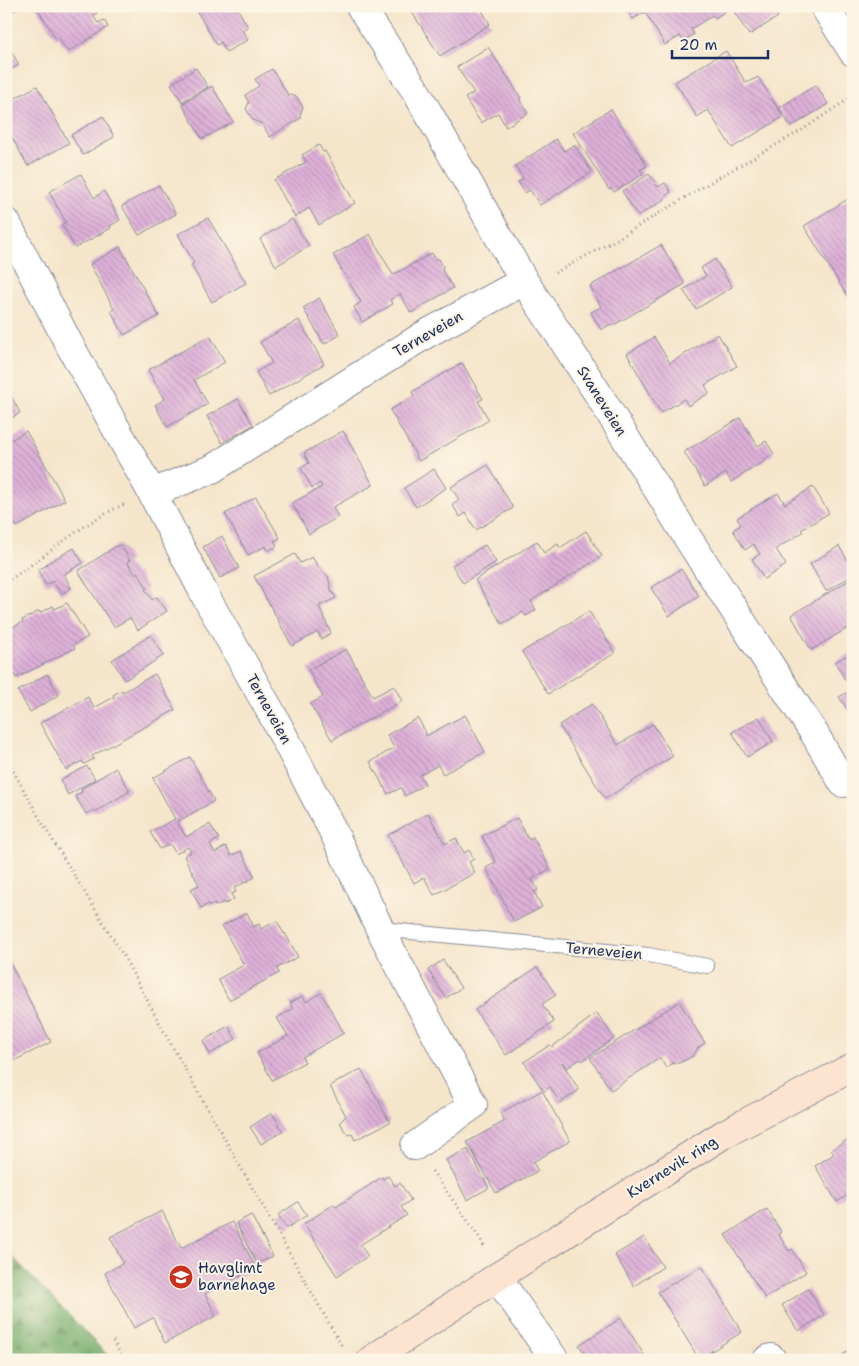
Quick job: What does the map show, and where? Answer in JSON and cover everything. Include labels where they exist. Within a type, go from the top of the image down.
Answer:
[{"type":"main road","name":"Kvernevik ring","points":[[371,1360],[497,1277],[724,1134],[853,1067]]},
{"type":"street","name":"Svaneveien","points":[[360,6],[417,93],[524,281],[814,733],[843,784],[853,778]]},
{"type":"street","points":[[824,6],[853,52]]},
{"type":"street","name":"Terneveien","points":[[6,222],[68,342],[152,493],[206,597],[272,714],[332,829],[380,929],[473,1105],[415,1146]]},
{"type":"street","name":"Terneveien","points":[[152,493],[212,469],[426,334],[524,281]]},
{"type":"street","points":[[497,1277],[555,1360]]},
{"type":"lane","name":"Terneveien","points":[[380,929],[648,955],[707,966]]},
{"type":"path","points":[[524,281],[546,278],[617,239],[802,130],[853,96]]},
{"type":"path","points":[[6,582],[110,511],[152,493]]},
{"type":"path","points":[[6,758],[41,821],[123,955],[344,1351]]},
{"type":"path","points":[[415,1146],[480,1238],[497,1277]]},
{"type":"path","points":[[113,1341],[124,1360]]},
{"type":"green space","points":[[6,1250],[112,1360],[6,1360]]},
{"type":"building","points":[[6,6],[19,6],[19,8],[6,15]]},
{"type":"building","points":[[36,6],[93,6],[97,13],[93,16],[98,23],[104,20],[108,27],[68,52],[58,37],[56,39]]},
{"type":"building","points":[[203,6],[236,6],[248,27],[242,30],[248,40],[226,52],[221,42],[217,45],[196,10]]},
{"type":"building","points":[[408,6],[477,6],[490,24],[440,56]]},
{"type":"building","points":[[625,6],[728,6],[730,8],[715,18],[713,15],[691,29],[694,34],[683,41],[680,36],[665,45],[645,12],[633,19]]},
{"type":"building","points":[[771,6],[778,17],[749,35],[731,7]]},
{"type":"building","points":[[6,42],[19,65],[6,72]]},
{"type":"building","points":[[488,47],[521,98],[519,99],[528,113],[506,127],[498,113],[481,123],[465,98],[474,93],[457,67]]},
{"type":"building","points":[[726,51],[746,83],[758,77],[783,117],[732,148],[708,110],[697,117],[675,82]]},
{"type":"building","points":[[196,68],[208,87],[182,102],[171,84]]},
{"type":"building","points":[[272,69],[288,95],[296,96],[303,107],[300,115],[301,118],[270,137],[262,124],[253,120],[246,109],[249,103],[245,95],[259,86],[255,79]]},
{"type":"building","points":[[816,85],[828,104],[791,127],[779,108]]},
{"type":"building","points":[[37,86],[69,143],[28,166],[6,127],[6,103]]},
{"type":"building","points":[[212,86],[233,122],[202,139],[182,104]]},
{"type":"building","points":[[611,109],[647,166],[640,170],[643,174],[614,192],[611,188],[609,190],[573,133]]},
{"type":"building","points":[[103,116],[114,137],[83,155],[71,135]]},
{"type":"building","points":[[556,139],[564,151],[574,145],[592,172],[540,205],[530,190],[525,193],[518,182],[523,179],[515,166]]},
{"type":"building","points":[[319,145],[323,152],[325,151],[355,203],[319,225],[309,208],[295,217],[274,180],[306,162],[302,155]]},
{"type":"building","points":[[81,174],[94,198],[104,191],[120,220],[110,226],[111,228],[75,248],[62,224],[66,222],[49,192]]},
{"type":"building","points":[[649,174],[658,187],[665,183],[671,192],[664,197],[665,199],[638,216],[622,191]]},
{"type":"building","points":[[159,185],[176,214],[139,235],[122,206]]},
{"type":"building","points":[[853,196],[853,305],[804,226]]},
{"type":"building","points":[[208,218],[246,283],[212,302],[191,265],[194,263],[178,234]]},
{"type":"building","points":[[292,219],[309,246],[276,266],[260,239]]},
{"type":"building","points":[[370,234],[393,275],[432,253],[435,259],[439,259],[443,266],[442,270],[453,288],[411,313],[400,294],[390,300],[393,304],[362,322],[354,307],[361,302],[333,255]]},
{"type":"building","points":[[661,245],[685,284],[612,326],[611,324],[601,330],[591,312],[601,307],[590,286]]},
{"type":"building","points":[[120,247],[159,316],[124,335],[111,311],[114,309],[90,264]]},
{"type":"building","points":[[715,259],[732,287],[696,309],[683,290],[706,276],[701,268]]},
{"type":"building","points":[[319,298],[340,335],[324,344],[303,308]]},
{"type":"building","points":[[299,320],[324,364],[269,396],[256,372],[272,363],[260,342]]},
{"type":"building","points":[[718,334],[737,366],[705,385],[709,393],[688,406],[684,399],[661,413],[627,354],[654,337],[670,363]]},
{"type":"building","points":[[210,336],[225,362],[194,380],[208,404],[167,427],[155,405],[165,399],[148,370]]},
{"type":"building","points":[[462,363],[483,399],[478,401],[489,420],[419,461],[390,410],[414,396],[412,392]]},
{"type":"building","points":[[6,391],[9,392],[20,413],[6,421]]},
{"type":"building","points":[[238,399],[253,425],[222,443],[207,416]]},
{"type":"building","points":[[740,418],[758,446],[766,441],[774,454],[731,482],[726,473],[705,486],[684,452]]},
{"type":"building","points":[[26,431],[65,500],[17,527],[16,524],[6,530],[6,443]]},
{"type":"building","points":[[343,431],[373,485],[333,507],[338,517],[309,534],[292,503],[322,487],[320,483],[312,488],[301,468],[309,463],[304,453]]},
{"type":"building","points":[[488,465],[513,508],[476,530],[466,513],[460,517],[452,504],[459,500],[451,487]]},
{"type":"building","points":[[434,469],[446,488],[416,507],[404,488]]},
{"type":"building","points":[[813,487],[829,513],[801,530],[803,532],[776,549],[786,565],[764,579],[752,559],[760,554],[754,544],[745,550],[733,530],[741,525],[737,518],[778,493],[785,504]]},
{"type":"building","points":[[256,497],[280,538],[274,541],[277,546],[268,551],[266,546],[248,555],[225,514]]},
{"type":"building","points":[[586,531],[602,556],[531,601],[536,610],[526,616],[523,612],[502,624],[475,580],[537,541],[544,553],[558,544],[560,548]]},
{"type":"building","points":[[222,536],[239,568],[220,578],[203,547]]},
{"type":"building","points":[[120,545],[130,560],[127,562],[135,574],[137,572],[152,600],[157,597],[167,611],[138,630],[130,618],[114,627],[78,571]]},
{"type":"building","points":[[485,545],[496,562],[463,583],[452,565]]},
{"type":"building","points":[[839,546],[853,569],[853,575],[826,591],[810,564]]},
{"type":"building","points":[[74,548],[83,563],[64,574],[71,588],[61,594],[53,581],[46,585],[38,570]]},
{"type":"building","points":[[295,554],[300,563],[312,557],[319,568],[328,576],[331,590],[336,598],[319,606],[331,633],[321,639],[318,632],[292,646],[254,576]]},
{"type":"building","points":[[681,569],[699,596],[669,616],[651,588]]},
{"type":"building","points":[[853,578],[853,625],[811,650],[791,615]]},
{"type":"building","points":[[67,603],[88,637],[73,645],[75,648],[16,678],[6,659],[6,628],[23,622],[22,620],[39,611],[40,613],[53,606],[55,609]]},
{"type":"building","points":[[589,611],[615,653],[548,694],[522,652]]},
{"type":"building","points":[[151,635],[164,655],[125,680],[112,660]]},
{"type":"building","points":[[346,649],[373,697],[394,686],[402,701],[332,740],[310,704],[323,697],[308,670]]},
{"type":"building","points":[[853,652],[853,677],[846,681],[835,662]]},
{"type":"building","points":[[47,674],[59,695],[30,712],[18,691]]},
{"type":"building","points":[[155,674],[175,710],[92,756],[94,759],[84,764],[82,761],[66,770],[40,723],[88,697],[94,708],[114,697],[113,695],[122,690],[123,692]]},
{"type":"building","points":[[853,689],[853,718],[839,697]]},
{"type":"building","points":[[592,704],[618,745],[653,724],[673,756],[605,799],[559,725]]},
{"type":"building","points":[[465,715],[485,752],[443,774],[438,765],[420,775],[425,784],[405,796],[401,788],[388,794],[370,762],[394,748],[387,735],[418,718],[426,736]]},
{"type":"building","points":[[759,717],[773,742],[747,757],[732,732]]},
{"type":"building","points":[[190,757],[214,801],[177,822],[186,837],[210,824],[219,839],[210,844],[215,853],[226,846],[231,856],[241,851],[255,877],[234,888],[236,892],[231,894],[234,899],[225,904],[224,902],[210,906],[209,904],[201,908],[191,889],[199,885],[184,856],[191,852],[188,847],[176,854],[170,844],[160,849],[150,832],[175,819],[153,778]]},
{"type":"building","points":[[87,766],[95,779],[68,795],[60,780]]},
{"type":"building","points":[[116,768],[130,791],[95,812],[94,810],[86,814],[75,796],[82,792],[81,789]]},
{"type":"building","points":[[428,813],[445,844],[456,838],[464,853],[469,850],[474,859],[469,862],[475,873],[434,895],[424,877],[414,883],[388,835]]},
{"type":"building","points":[[517,818],[529,840],[533,837],[550,869],[532,879],[538,890],[534,892],[542,907],[514,922],[486,868],[496,862],[482,836]]},
{"type":"building","points":[[247,913],[254,927],[259,924],[261,929],[277,921],[298,957],[277,968],[279,973],[229,1000],[218,979],[244,965],[222,926]]},
{"type":"building","points":[[6,955],[51,1042],[6,1065]]},
{"type":"building","points":[[443,960],[461,988],[446,998],[428,970]]},
{"type":"building","points":[[537,967],[556,995],[542,1004],[554,1022],[506,1055],[475,1010]]},
{"type":"building","points":[[321,993],[344,1033],[302,1057],[305,1062],[272,1080],[257,1053],[288,1036],[277,1018],[293,1009],[290,1003],[303,996],[306,1002]]},
{"type":"building","points":[[679,1002],[705,1043],[698,1048],[693,1056],[679,1063],[673,1063],[666,1068],[660,1058],[611,1090],[590,1058]]},
{"type":"building","points":[[597,1013],[614,1038],[582,1061],[580,1059],[567,1068],[562,1062],[579,1090],[560,1103],[550,1087],[543,1092],[570,1141],[533,1162],[538,1171],[496,1193],[467,1142],[505,1121],[500,1113],[543,1090],[524,1062],[550,1045],[552,1047]]},
{"type":"building","points":[[228,1026],[236,1039],[210,1054],[203,1041]]},
{"type":"building","points":[[361,1069],[390,1122],[355,1140],[352,1134],[346,1133],[340,1122],[346,1116],[330,1086]]},
{"type":"building","points":[[272,1113],[283,1131],[261,1144],[250,1127]]},
{"type":"building","points":[[853,1138],[853,1192],[837,1202],[815,1166],[834,1154],[831,1150]]},
{"type":"building","points":[[468,1149],[489,1188],[467,1200],[446,1160]]},
{"type":"building","points":[[388,1176],[395,1186],[400,1183],[411,1200],[401,1207],[407,1215],[360,1245],[368,1256],[337,1276],[304,1224],[334,1204],[336,1207],[382,1177],[383,1179]]},
{"type":"building","points":[[298,1202],[307,1215],[287,1228],[278,1215]]},
{"type":"building","points":[[767,1209],[781,1232],[778,1234],[789,1251],[792,1249],[806,1272],[765,1298],[725,1235]]},
{"type":"building","points":[[162,1211],[181,1248],[232,1222],[256,1268],[205,1294],[216,1316],[165,1343],[153,1318],[134,1328],[105,1273],[123,1263],[110,1237]]},
{"type":"building","points":[[251,1215],[273,1256],[257,1264],[236,1223]]},
{"type":"building","points":[[644,1237],[663,1267],[634,1286],[615,1255]]},
{"type":"building","points":[[702,1266],[742,1332],[699,1359],[658,1292]]},
{"type":"building","points":[[808,1289],[824,1315],[798,1331],[782,1305]]},
{"type":"building","points":[[621,1318],[647,1360],[589,1360],[579,1345]]},
{"type":"building","points":[[853,1348],[853,1360],[835,1360]]},
{"type":"place","name":"Havglimt barnehage","points":[[181,1277]]}]
